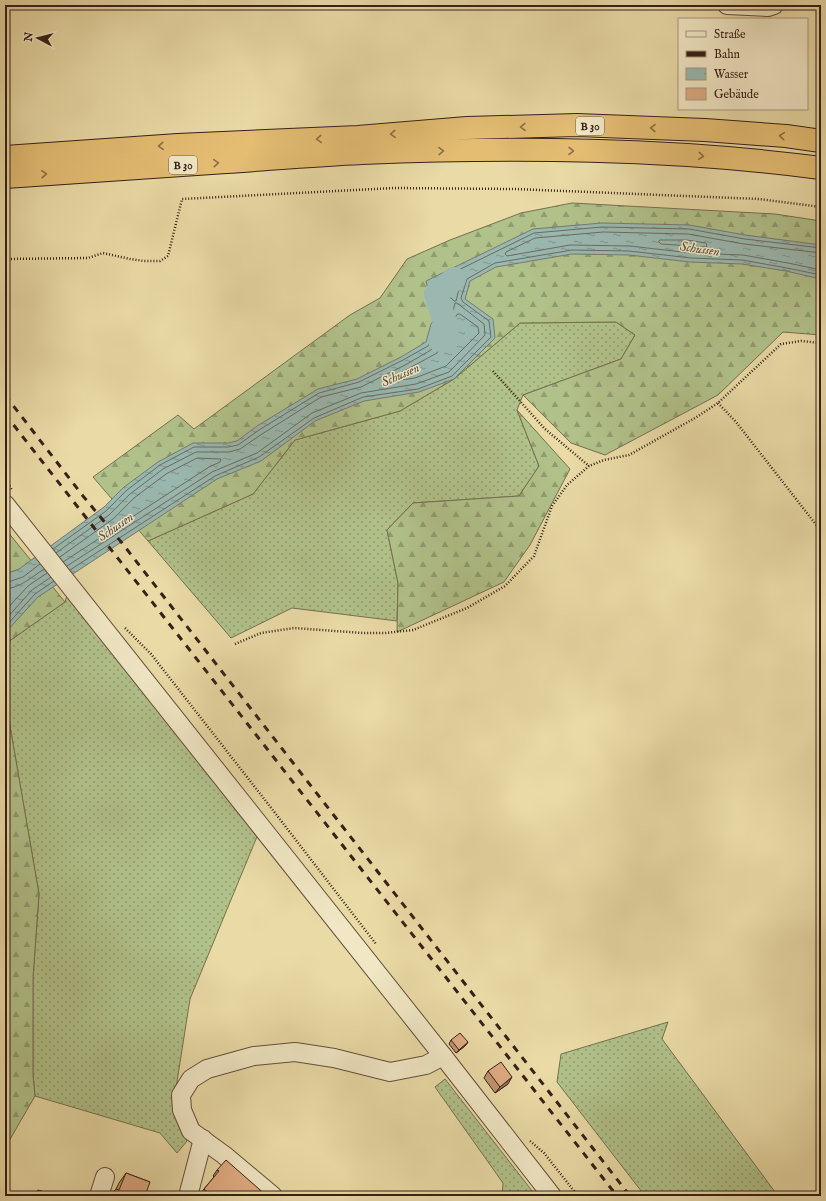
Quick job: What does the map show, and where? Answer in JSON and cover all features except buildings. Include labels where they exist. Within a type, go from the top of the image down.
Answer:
[{"type":"highway","name":"B 30","points":[[5,157],[178,145],[358,137],[467,128],[577,125],[705,130],[786,136],[821,141]]},
{"type":"highway","name":"B 30","points":[[5,177],[360,153],[464,150],[575,151],[686,155],[780,162],[821,168]]},
{"type":"street","points":[[727,5],[768,7],[774,5]]},
{"type":"street","points":[[5,504],[552,1196]]},
{"type":"street","points":[[273,1196],[190,1131],[182,1110],[181,1095],[191,1079],[207,1069],[254,1056],[295,1052],[334,1058],[390,1072],[426,1065],[442,1056]]},
{"type":"street","points":[[188,1196],[202,1139]]},
{"type":"street","points":[[99,1196],[105,1177]]},
{"type":"path","points":[[5,259],[88,258],[104,252],[130,259],[160,261],[168,256],[182,199],[394,188],[508,189],[759,199],[821,207]]},
{"type":"path","points":[[235,644],[261,633],[294,628],[362,633],[385,633],[413,630],[467,608],[505,586],[534,556],[552,506],[567,485],[589,466],[604,460],[629,455],[695,418],[718,403],[781,344],[801,341],[821,343]]},
{"type":"path","points":[[493,371],[545,428],[589,466]]},
{"type":"path","points":[[718,403],[736,422],[821,531]]},
{"type":"green space","points":[[572,203],[775,214],[821,221],[821,335],[783,332],[718,395],[605,455],[571,443],[523,395],[621,359],[635,335],[616,322],[520,323],[454,379],[400,411],[295,440],[253,494],[148,541],[93,477],[178,415],[194,429],[350,315],[380,298],[407,259],[450,240],[521,213]]},
{"type":"green space","points":[[616,322],[635,335],[621,359],[523,395],[517,410],[539,466],[519,496],[413,503],[387,530],[398,583],[397,621],[292,608],[231,638],[148,541],[253,494],[295,440],[400,411],[454,379],[520,323]]},
{"type":"green space","points":[[517,410],[570,469],[530,545],[504,582],[397,632],[398,583],[387,530],[413,503],[519,496],[539,466]]},
{"type":"green space","points":[[7,531],[65,602],[5,644],[5,533]]},
{"type":"green space","points":[[70,586],[261,827],[190,999],[176,1088],[174,1112],[187,1141],[177,1153],[160,1133],[35,1096],[33,1075],[33,978],[39,894],[5,697],[5,644],[65,602]]},
{"type":"green space","points":[[5,697],[39,894],[33,978],[33,1075],[35,1096],[5,1148]]},
{"type":"green space","points":[[668,1022],[662,1039],[778,1196],[645,1196],[557,1082],[561,1054]]},
{"type":"green space","points":[[445,1079],[536,1196],[502,1196],[503,1183],[435,1087]]},
{"type":"water","points":[[602,223],[689,225],[745,235],[821,245],[821,279],[786,271],[742,264],[690,262],[629,255],[572,254],[496,267],[470,281],[465,299],[493,319],[495,338],[454,379],[419,392],[364,401],[315,421],[261,461],[217,479],[38,597],[5,633],[5,574],[19,569],[104,507],[124,487],[158,462],[193,443],[228,443],[237,441],[257,426],[318,389],[357,379],[401,357],[426,342],[431,324],[446,305],[430,298],[426,281],[533,229]]},
{"type":"waterway","name":"Schussen","points":[[440,340],[447,329],[436,294],[454,279]]},
{"type":"waterway","points":[[5,998],[7,1026],[5,1066]]},
{"type":"railway","points":[[5,395],[630,1196]]},
{"type":"railway","points":[[5,414],[617,1196]]}]
